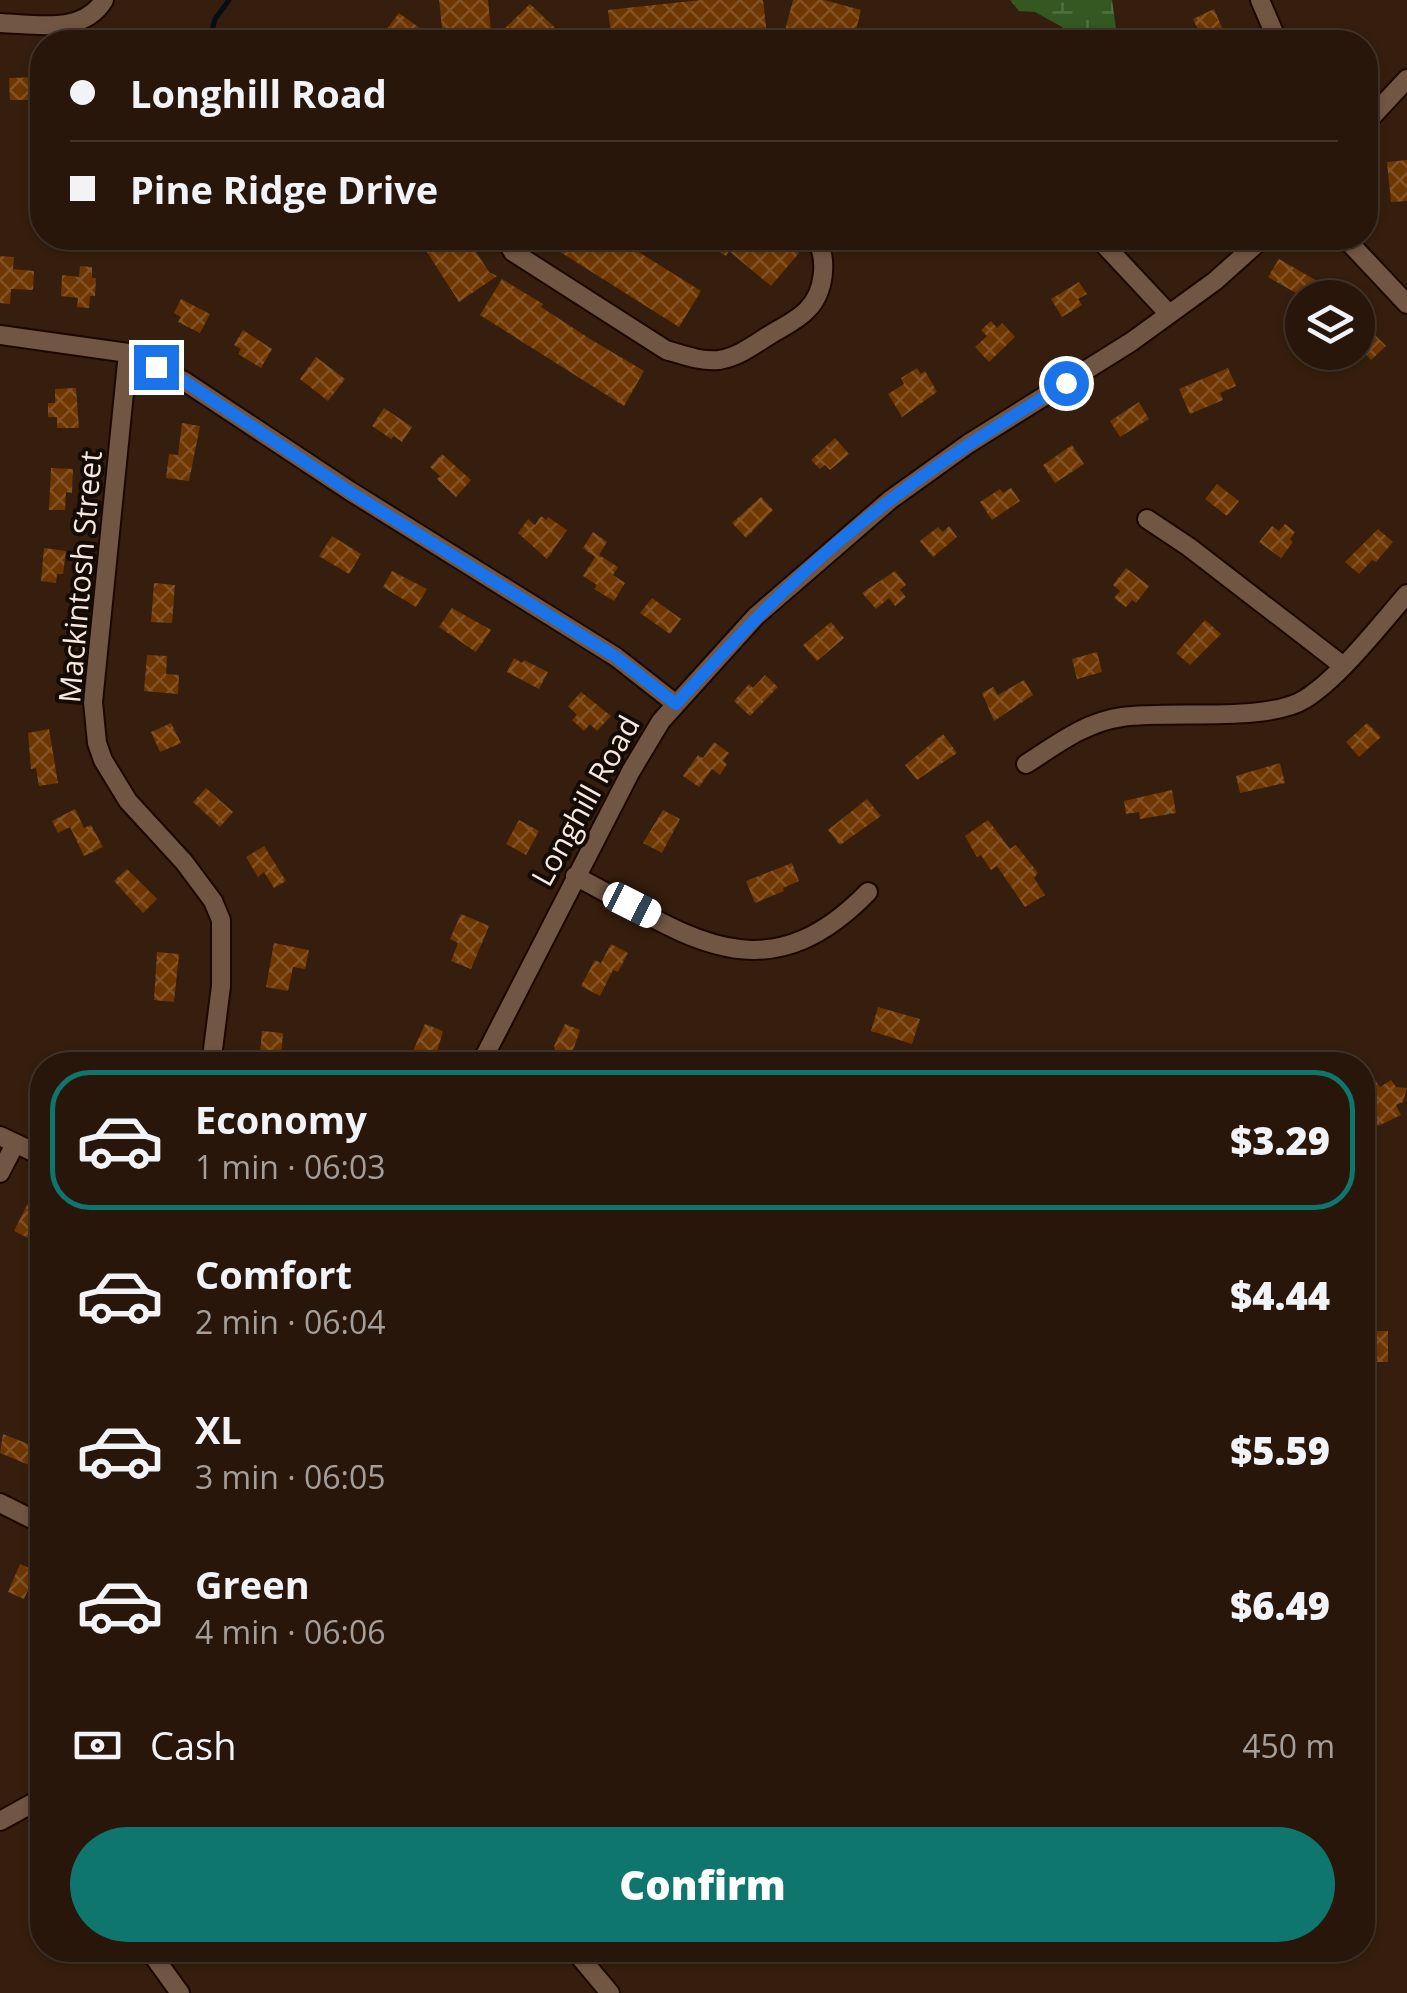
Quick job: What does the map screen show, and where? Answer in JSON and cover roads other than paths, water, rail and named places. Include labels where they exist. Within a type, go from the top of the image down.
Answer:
[{"type":"street","points":[[0,23],[72,24],[85,21],[104,0]]},
{"type":"street","points":[[1260,0],[1273,30]]},
{"type":"street","points":[[1378,110],[1407,79]]},
{"type":"street","points":[[512,250],[666,350],[690,358],[716,360],[738,355],[806,311],[818,296],[823,274],[822,250]]},
{"type":"street","points":[[1109,250],[1169,314]]},
{"type":"street","name":"Longhill Road","points":[[487,1052],[630,771],[676,704],[756,616],[890,500],[968,444],[1169,314],[1216,281],[1251,250]]},
{"type":"street","points":[[1357,250],[1407,304]]},
{"type":"street","points":[[0,335],[128,353],[184,381],[350,492],[616,657],[676,704]]},
{"type":"street","name":"Mackintosh Street","points":[[128,353],[93,702],[97,743],[128,801],[184,862],[212,900],[221,920],[221,986],[213,1052]]},
{"type":"street","points":[[1148,519],[1342,665]]},
{"type":"street","points":[[1026,764],[1076,732],[1105,720],[1151,714],[1276,709],[1304,700],[1407,594]]},
{"type":"street","points":[[575,876],[688,934],[749,952],[775,950],[800,940],[840,916],[868,892]]},
{"type":"street","points":[[0,1173],[7,1140],[30,1151]]},
{"type":"street","points":[[0,1502],[30,1518]]},
{"type":"street","points":[[0,1821],[30,1805]]},
{"type":"street","points":[[158,1962],[180,1993]]},
{"type":"street","points":[[591,1962],[610,1993]]},
{"type":"waterway","points":[[212,30],[229,0]]}]
